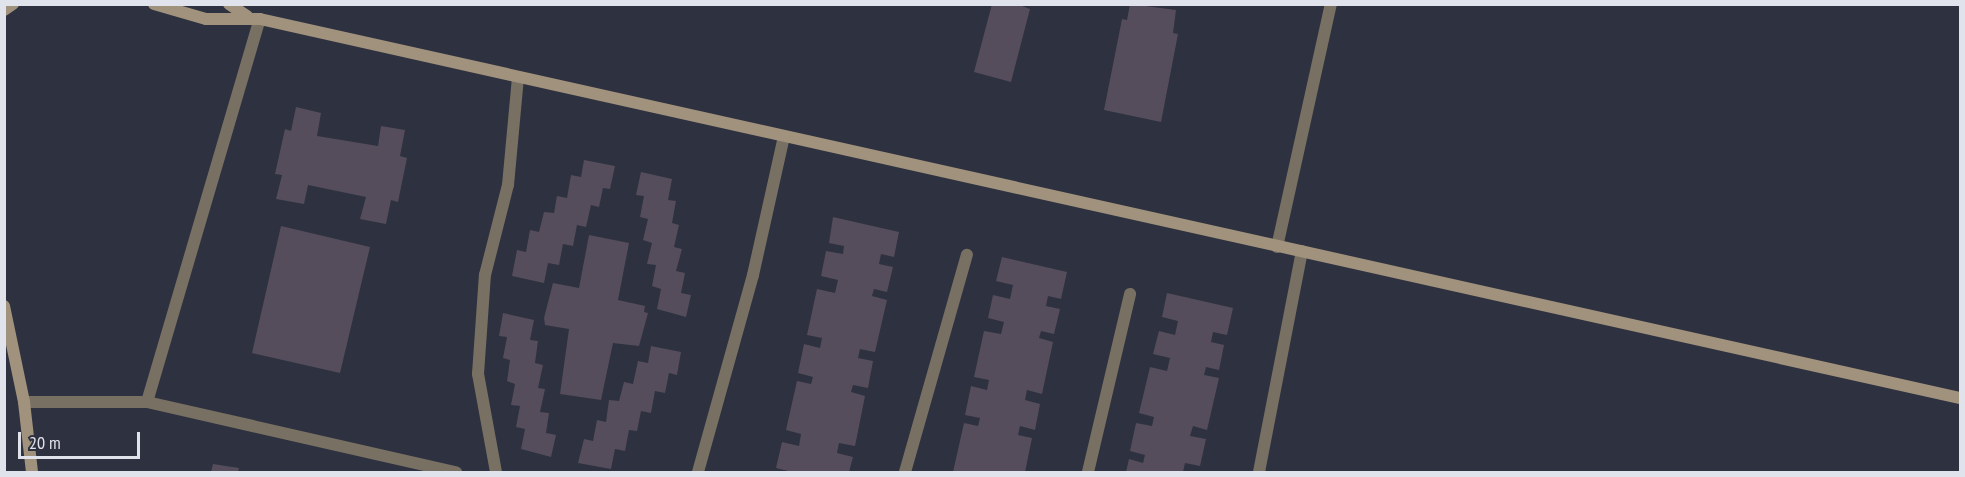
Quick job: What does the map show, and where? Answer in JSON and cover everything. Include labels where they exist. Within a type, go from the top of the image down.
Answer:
[{"type":"street","points":[[4,10],[13,4]]},
{"type":"street","points":[[154,4],[206,19],[253,17],[1960,398]]},
{"type":"street","points":[[229,4],[253,17]]},
{"type":"street","points":[[1277,247],[1331,4]]},
{"type":"street","points":[[147,402],[253,17]]},
{"type":"street","points":[[496,472],[478,374],[484,275],[508,185],[518,77]]},
{"type":"street","points":[[698,472],[753,275],[784,136]]},
{"type":"street","points":[[1259,472],[1302,251]]},
{"type":"street","points":[[905,472],[967,255]]},
{"type":"street","points":[[1088,472],[1130,294]]},
{"type":"street","points":[[4,306],[24,402],[32,472]]},
{"type":"street","points":[[24,402],[147,402],[456,472]]},
{"type":"building","points":[[992,4],[1017,4],[1030,9],[1011,82],[974,72]]},
{"type":"building","points":[[1130,4],[1176,10],[1173,33],[1178,34],[1161,122],[1104,110],[1122,19],[1127,20]]},
{"type":"building","points":[[296,107],[321,113],[317,136],[378,146],[381,126],[405,130],[400,156],[407,158],[398,202],[391,200],[386,224],[360,219],[366,197],[308,185],[304,204],[276,199],[282,175],[275,174],[285,129],[291,131]]},
{"type":"building","points":[[584,160],[615,166],[610,189],[603,188],[599,207],[591,205],[586,227],[577,225],[573,246],[563,244],[559,265],[548,263],[544,283],[512,276],[517,250],[526,252],[530,230],[539,232],[544,212],[554,213],[557,196],[567,198],[571,175],[581,177]]},
{"type":"building","points":[[641,172],[672,179],[668,200],[676,201],[672,223],[679,225],[674,247],[682,249],[676,271],[685,273],[681,293],[691,295],[686,317],[657,309],[661,289],[652,286],[656,265],[647,264],[652,243],[643,240],[648,219],[640,217],[644,196],[636,195]]},
{"type":"building","points":[[833,217],[899,232],[894,257],[881,254],[879,264],[893,267],[887,292],[874,289],[872,296],[887,300],[875,352],[860,349],[858,358],[873,361],[868,388],[853,385],[851,392],[865,396],[855,446],[839,443],[837,453],[853,457],[849,472],[792,472],[776,468],[782,442],[799,446],[801,434],[786,430],[797,381],[811,384],[813,377],[798,373],[804,344],[820,348],[822,338],[807,335],[817,289],[835,293],[838,280],[821,276],[826,251],[843,254],[844,246],[829,243]]},
{"type":"building","points":[[281,226],[370,247],[340,373],[252,353]]},
{"type":"building","points":[[589,235],[629,243],[618,300],[645,306],[644,312],[648,313],[639,346],[613,343],[601,400],[560,394],[569,329],[545,325],[544,318],[553,283],[579,288]]},
{"type":"building","points":[[1002,257],[1067,272],[1061,299],[1048,296],[1046,306],[1060,309],[1054,334],[1041,331],[1039,338],[1053,342],[1042,394],[1027,390],[1025,400],[1040,404],[1035,430],[1020,426],[1018,435],[1032,438],[1025,472],[953,472],[964,423],[978,426],[980,418],[965,415],[971,386],[987,390],[989,380],[974,377],[984,331],[1001,334],[1004,322],[988,318],[993,295],[1010,299],[1013,285],[996,281]]},
{"type":"building","points":[[1167,293],[1233,308],[1227,335],[1213,332],[1211,342],[1224,345],[1219,370],[1206,367],[1204,375],[1219,378],[1207,430],[1193,426],[1190,436],[1206,439],[1200,466],[1185,463],[1183,472],[1126,472],[1129,459],[1143,463],[1145,455],[1130,451],[1136,423],[1152,426],[1154,417],[1139,413],[1150,367],[1167,371],[1170,358],[1153,354],[1159,331],[1175,335],[1178,321],[1162,317]]},
{"type":"building","points":[[503,313],[534,320],[530,340],[538,341],[535,363],[543,365],[538,388],[545,389],[540,412],[549,413],[546,433],[556,435],[551,457],[521,449],[525,429],[516,427],[520,406],[511,405],[515,384],[507,381],[510,360],[503,358],[507,337],[499,336]]},
{"type":"building","points":[[651,346],[681,352],[677,375],[669,373],[665,393],[655,391],[651,413],[641,411],[637,431],[629,430],[625,451],[615,449],[611,469],[578,463],[584,439],[593,441],[597,420],[606,422],[609,400],[619,401],[624,382],[633,384],[638,361],[648,363]]},
{"type":"building","points":[[213,464],[239,468],[238,472],[211,472]]}]
